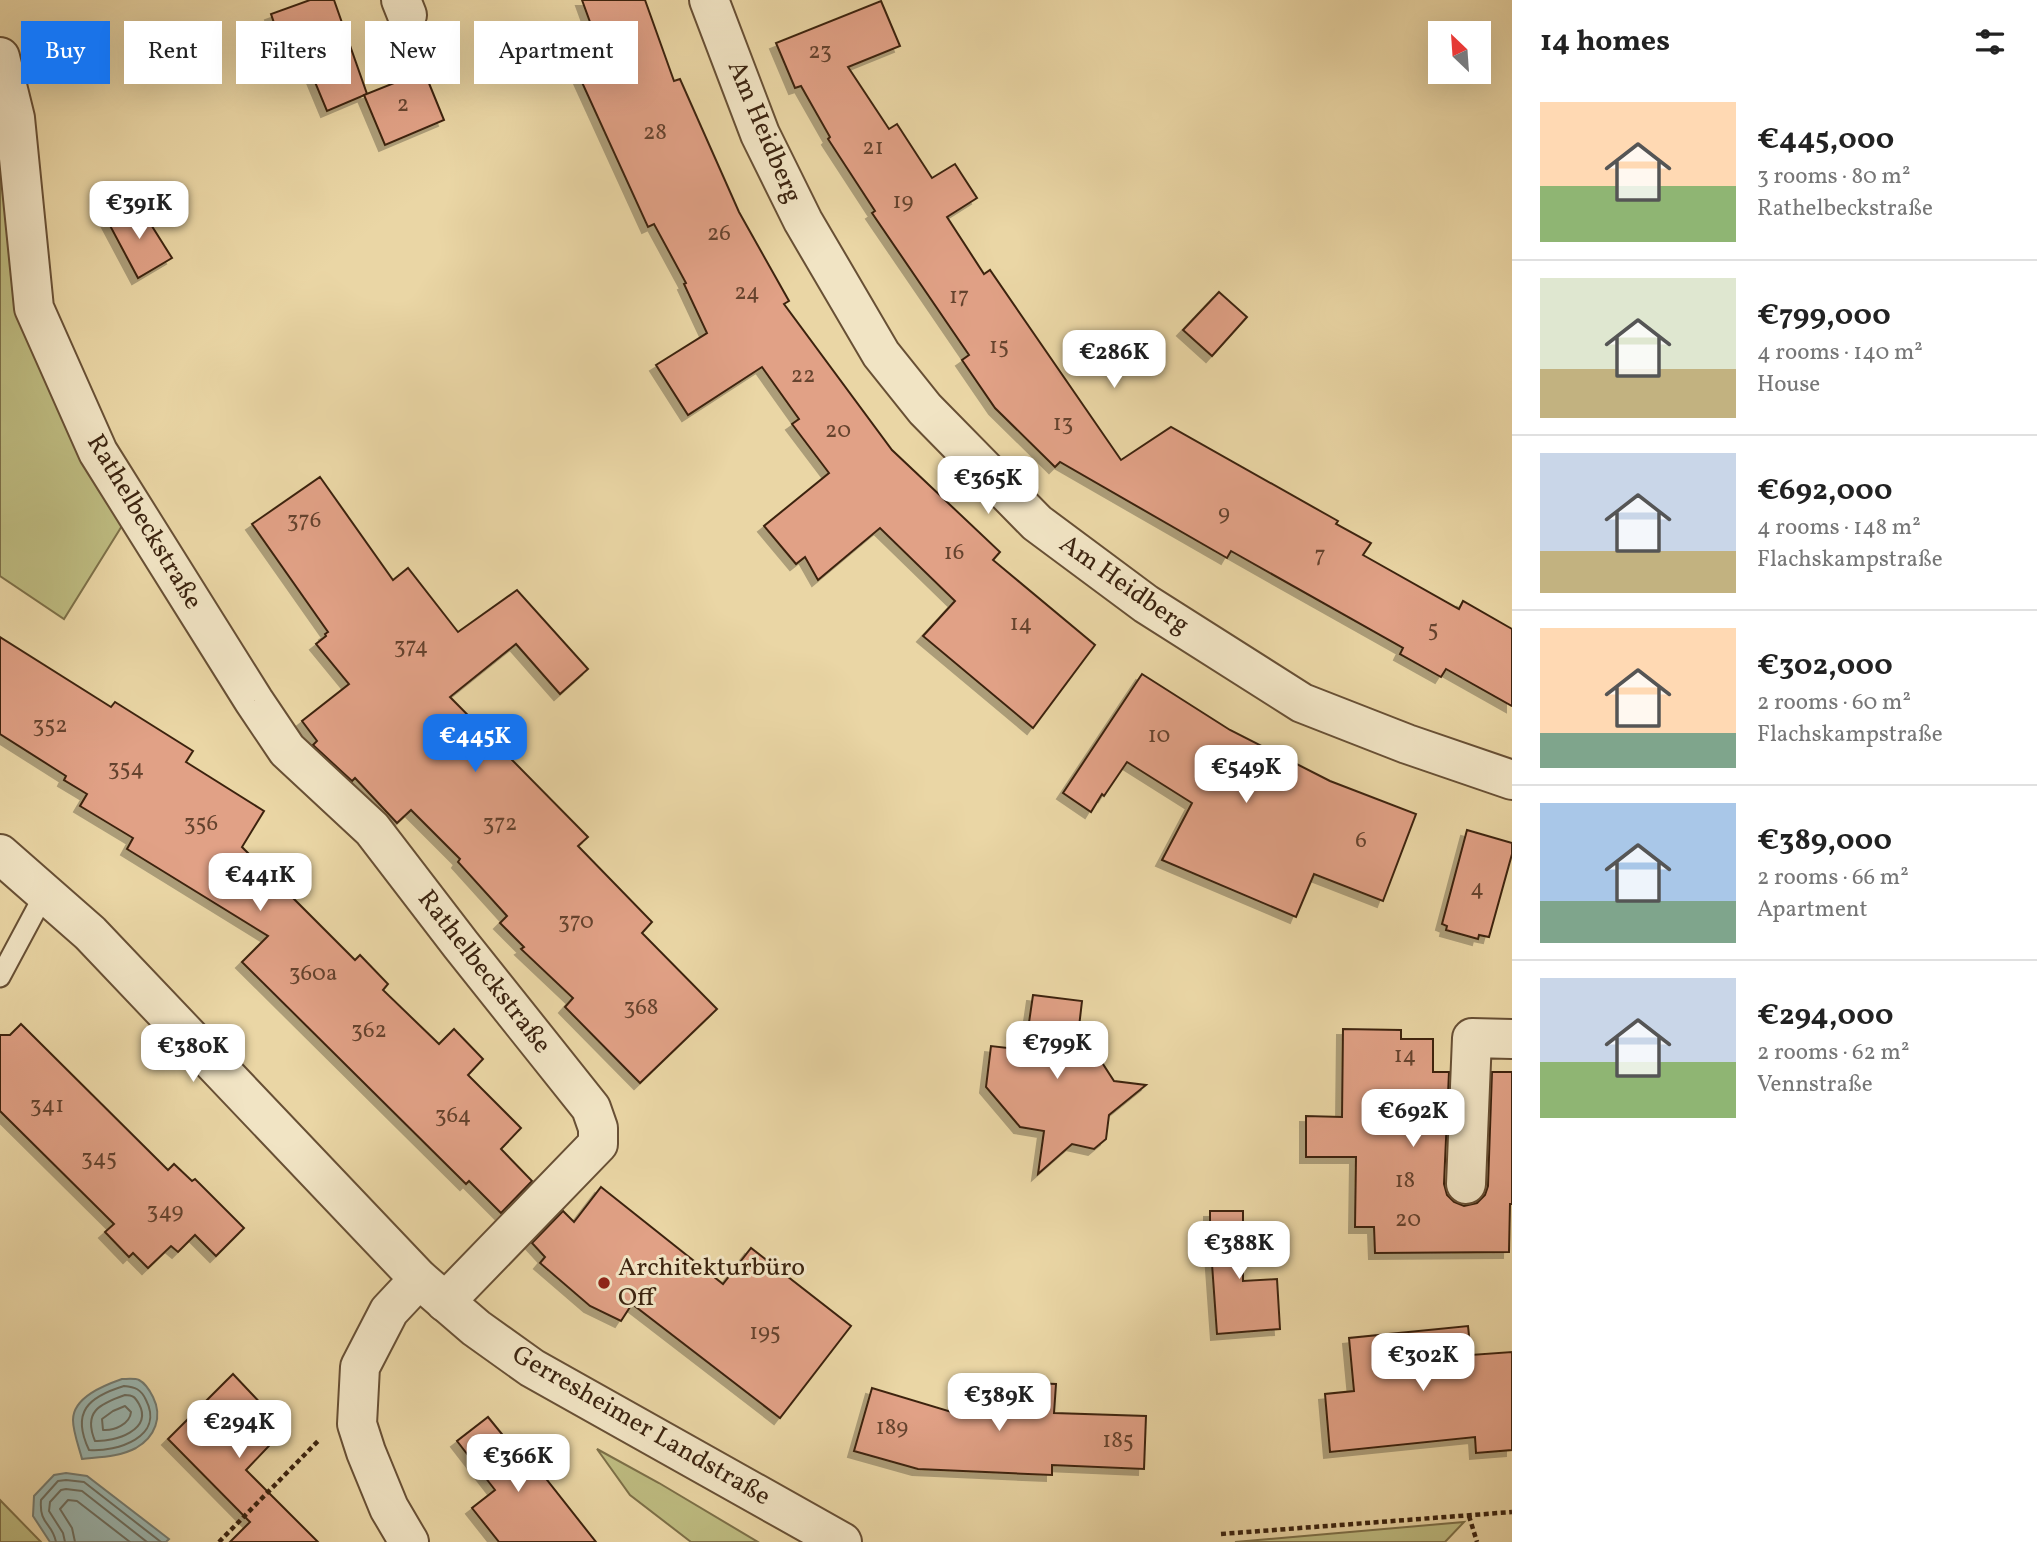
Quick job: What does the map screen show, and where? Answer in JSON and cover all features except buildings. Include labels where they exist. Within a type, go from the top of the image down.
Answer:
[{"type":"street","name":"Am Heidberg","points":[[709,0],[760,134],[803,221],[881,354],[925,409],[1037,523],[1146,604],[1302,703],[1406,744],[1512,780]]},
{"type":"street","name":"Rathelbeckstraße","points":[[2,41],[15,118],[34,308],[98,452],[287,750],[372,829],[591,1108],[598,1128],[598,1143],[432,1291]]},
{"type":"street","points":[[0,854],[90,933],[432,1291],[389,1311],[360,1367],[357,1424],[389,1508],[408,1542]]},
{"type":"street","points":[[1466,1184],[1472,1038],[1512,1039]]},
{"type":"street","name":"Gerresheimer Landstraße","points":[[432,1291],[476,1328],[532,1368],[842,1542]]},
{"type":"lane","points":[[0,977],[45,893]]},
{"type":"path","points":[[219,1542],[324,1436]]},
{"type":"path","points":[[1221,1534],[1512,1512]]},
{"type":"path","points":[[1469,1516],[1477,1542]]},
{"type":"shaded area","points":[[0,54],[30,311],[130,513],[64,619],[0,576]]},
{"type":"shaded area","points":[[597,1449],[758,1542],[691,1542],[630,1495]]},
{"type":"shaded area","points":[[0,1500],[41,1542],[0,1542]]},
{"type":"shaded area","points":[[1464,1522],[1445,1542],[1235,1542]]},
{"type":"water","points":[[122,1379],[139,1380],[152,1395],[157,1419],[152,1432],[143,1443],[130,1451],[82,1459],[74,1429],[74,1412],[91,1393]]},
{"type":"water","points":[[66,1473],[87,1476],[169,1539],[166,1542],[50,1542],[33,1516],[34,1496],[54,1475]]},
{"type":"place","name":"Architekturbüro Off","points":[[604,1283]]}]
